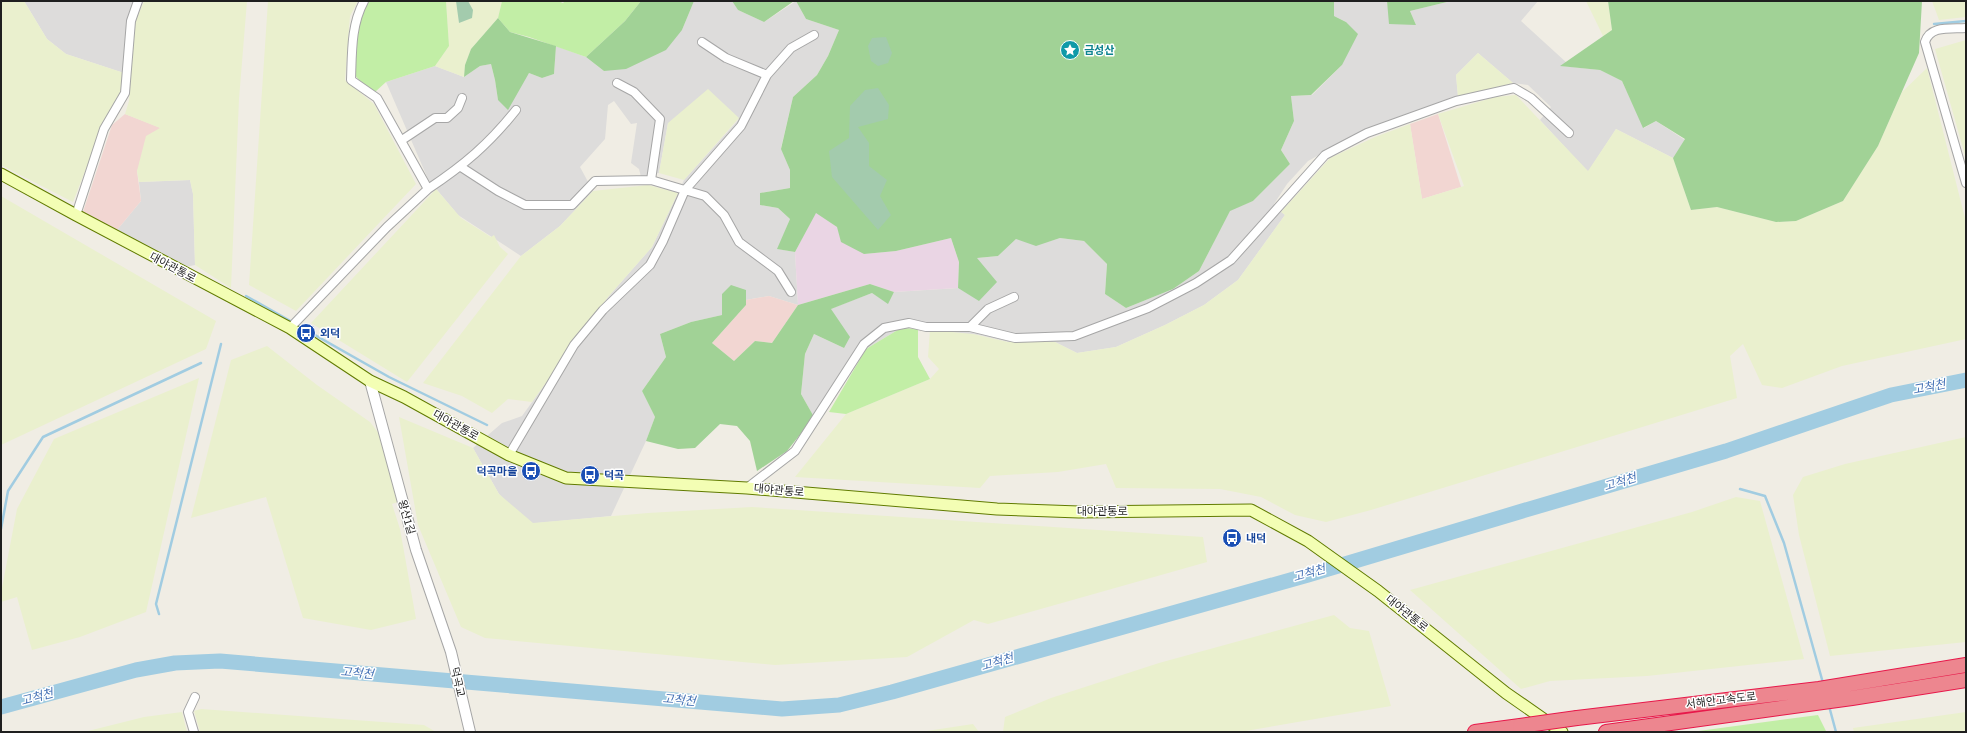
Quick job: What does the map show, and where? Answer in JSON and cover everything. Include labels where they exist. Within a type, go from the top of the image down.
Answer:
[{"type":"highway","name":"서해안고속도로","points":[[1850,691],[1966,665]]},
{"type":"highway","name":"서해안고속도로","points":[[1475,732],[1577,718],[1966,680]]},
{"type":"highway","name":"서해안고속도로","points":[[1606,732],[1820,695]]},
{"type":"main road","name":"대야관통로","points":[[1,174],[76,215],[293,325],[370,381],[404,396],[509,454],[566,478],[747,488],[997,510],[1079,512],[1251,510],[1316,546],[1370,585],[1506,693],[1562,732]]},
{"type":"street","points":[[76,215],[104,129],[125,93],[131,21],[138,1]]},
{"type":"street","points":[[364,1],[356,16],[352,48],[351,80],[377,98],[402,140],[428,189]]},
{"type":"street","points":[[1966,28],[1932,31],[1927,35],[1925,42],[1966,183]]},
{"type":"street","points":[[509,454],[574,345],[603,310],[650,265],[663,241],[685,190],[741,126],[767,75],[791,48],[814,35]]},
{"type":"street","points":[[702,42],[726,58],[767,75]]},
{"type":"street","points":[[617,83],[634,92],[660,119],[651,180]]},
{"type":"street","points":[[747,488],[795,451],[864,344],[884,328],[909,323],[926,327],[970,326],[1015,338],[1074,336],[1148,308],[1196,283],[1231,260],[1325,155],[1367,133],[1456,101],[1514,88],[1531,98],[1569,133]]},
{"type":"street","points":[[402,140],[434,118],[447,118],[458,108],[462,98]]},
{"type":"street","points":[[293,325],[387,227],[428,189],[461,167],[496,136],[516,110]]},
{"type":"street","points":[[461,167],[498,191],[525,205],[572,205],[595,181],[651,180],[705,196],[724,215],[739,242],[778,271],[791,292]]},
{"type":"street","points":[[970,326],[988,309],[1014,297]]},
{"type":"street","name":"왕산1길","points":[[370,381],[416,550],[451,652]]},
{"type":"street","name":"덕곡교","points":[[451,652],[470,732]]},
{"type":"street","points":[[194,732],[188,712],[195,697]]},
{"type":"shaded area","points":[[24,1],[135,1],[124,73],[66,54],[47,39]]},
{"type":"shaded area","points":[[694,1],[732,1],[738,10],[764,22],[796,1],[806,19],[839,30],[828,56],[817,75],[793,97],[781,148],[790,170],[790,188],[760,193],[760,205],[778,208],[790,219],[778,249],[795,252],[798,305],[769,296],[746,300],[746,290],[722,294],[722,315],[691,322],[660,334],[666,357],[642,391],[655,417],[646,441],[611,516],[527,524],[499,494],[473,448],[502,423],[522,416],[608,297],[652,247],[684,180],[739,119],[668,123],[659,173],[641,177],[639,169],[631,163],[637,123],[631,124],[614,101],[608,105],[605,139],[580,167],[593,191],[560,226],[521,256],[458,215],[428,179],[386,82],[435,66],[464,77],[480,66],[491,64],[498,100],[529,73],[542,78],[554,74],[556,46],[586,57],[604,71],[682,30]]},
{"type":"shaded area","points":[[1334,1],[1387,1],[1388,8],[1416,25],[1410,11],[1451,1],[1538,1],[1521,21],[1567,63],[1562,66],[1600,70],[1622,81],[1644,128],[1656,121],[1685,140],[1673,158],[1616,129],[1588,172],[1540,120],[1551,107],[1528,85],[1513,83],[1478,53],[1456,75],[1458,97],[1368,128],[1308,161],[1287,184],[1274,204],[1285,215],[1238,280],[1204,305],[1165,325],[1116,347],[1077,353],[1055,342],[1008,342],[979,335],[901,328],[861,352],[814,417],[801,394],[805,354],[814,334],[844,348],[830,309],[872,293],[888,303],[894,292],[958,288],[979,300],[977,258],[998,256],[1016,239],[1047,242],[1060,238],[1084,241],[1107,264],[1105,294],[1126,308],[1173,289],[1199,271],[1230,210],[1253,201],[1290,164],[1281,150],[1294,121],[1291,96],[1312,95],[1342,65],[1346,22],[1334,16]]},
{"type":"shaded area","points":[[125,114],[161,128],[137,171],[141,201],[117,230],[83,212],[112,125]]},
{"type":"shaded area","points":[[1438,114],[1461,187],[1422,199],[1410,124]]},
{"type":"shaded area","points":[[190,180],[193,194],[195,265],[185,267],[117,230],[141,201],[139,182]]},
{"type":"shaded area","points":[[816,212],[837,227],[864,254],[896,251],[951,238],[959,262],[958,288],[894,292],[870,284],[798,305],[795,252]]},
{"type":"shaded area","points":[[769,296],[798,305],[772,343],[755,341],[734,361],[712,343],[746,305],[746,300]]},
{"type":"green space","points":[[1,1],[24,1],[47,39],[66,54],[124,73],[122,92],[102,128],[73,202],[1,165]]},
{"type":"green space","points":[[144,1],[247,1],[239,99],[231,288],[195,265],[193,194],[190,180],[139,182],[137,171],[146,136],[160,128],[125,114],[129,101],[135,23]]},
{"type":"green space","points":[[268,1],[358,1],[350,16],[345,80],[374,104],[416,184],[296,311],[249,285]]},
{"type":"green space","points":[[369,1],[446,1],[449,46],[435,66],[386,82],[375,92],[359,80],[354,74],[359,20]]},
{"type":"green space","points":[[446,1],[457,1],[459,23],[468,1],[502,1],[498,18],[471,49],[465,65],[464,77],[435,66],[449,46]]},
{"type":"green space","points":[[456,1],[468,1],[473,10],[472,18],[459,23]]},
{"type":"green space","points":[[502,1],[558,1],[563,3],[565,1],[641,1],[625,21],[586,57],[510,32],[498,18]]},
{"type":"green space","points":[[641,1],[694,1],[682,30],[666,50],[626,69],[604,71],[586,57],[625,21]]},
{"type":"green space","points":[[732,1],[794,1],[764,22],[738,10]]},
{"type":"green space","points":[[796,1],[1334,1],[1334,16],[1346,22],[1358,34],[1342,65],[1311,95],[1291,96],[1294,121],[1281,150],[1290,164],[1253,201],[1230,211],[1199,271],[1173,289],[1126,308],[1105,294],[1107,264],[1084,241],[1060,238],[1036,246],[1016,239],[998,256],[977,258],[997,282],[979,301],[958,288],[959,262],[951,238],[896,251],[864,254],[841,242],[837,227],[816,213],[795,252],[777,249],[790,219],[778,208],[760,205],[760,193],[790,188],[790,170],[781,149],[793,97],[817,75],[828,56],[839,30],[806,19]]},
{"type":"green space","points":[[1387,1],[1451,1],[1410,11],[1416,25],[1389,24]]},
{"type":"green space","points":[[1586,1],[1608,1],[1612,30],[1603,36]]},
{"type":"green space","points":[[1608,1],[1922,1],[1919,53],[1878,146],[1843,201],[1796,221],[1776,222],[1717,207],[1691,210],[1673,158],[1685,139],[1656,121],[1643,128],[1622,81],[1600,70],[1560,66],[1612,30]]},
{"type":"green space","points":[[1932,1],[1966,1],[1966,17],[1939,20]]},
{"type":"green space","points":[[498,18],[510,32],[556,46],[554,74],[542,78],[529,73],[508,110],[498,100],[491,64],[480,66],[464,77],[465,65],[471,49]]},
{"type":"green space","points":[[886,37],[892,53],[888,63],[878,66],[871,61],[868,46],[872,38]]},
{"type":"green space","points":[[1966,40],[1966,159],[1935,49]]},
{"type":"green space","points":[[1478,53],[1513,83],[1458,97],[1456,75]]},
{"type":"green space","points":[[1927,68],[1966,222],[1966,339],[1842,366],[1782,388],[1762,385],[1743,344],[1730,356],[1737,398],[1371,510],[1326,522],[1295,515],[1261,497],[1220,489],[1116,488],[1106,464],[1058,472],[990,476],[980,488],[795,477],[846,414],[930,379],[939,369],[928,357],[930,330],[973,334],[1008,342],[1055,342],[1077,353],[1116,347],[1165,325],[1204,305],[1238,280],[1285,215],[1281,212],[1330,158],[1375,137],[1410,124],[1422,199],[1464,186],[1438,114],[1495,97],[1516,95],[1588,171],[1616,129],[1673,158],[1691,210],[1717,207],[1776,222],[1796,221],[1843,201],[1878,146],[1902,92]]},
{"type":"green space","points":[[878,88],[889,105],[888,119],[858,127],[869,143],[869,166],[887,180],[880,196],[891,215],[878,230],[832,177],[829,151],[849,138],[850,106],[865,90]]},
{"type":"green space","points":[[708,89],[739,118],[684,180],[659,173],[668,123]]},
{"type":"green space","points":[[648,185],[678,193],[652,247],[608,297],[532,402],[508,399],[492,413],[462,396],[423,383],[521,256],[560,226],[593,191]]},
{"type":"green space","points":[[436,189],[461,218],[491,237],[494,235],[500,247],[508,254],[407,382],[311,323]]},
{"type":"green space","points":[[1,196],[216,321],[206,349],[1,445]]},
{"type":"green space","points":[[870,284],[894,292],[888,304],[872,293],[831,309],[850,337],[844,348],[814,334],[805,354],[801,394],[814,417],[787,451],[757,471],[750,441],[737,426],[720,424],[695,448],[678,449],[646,441],[655,417],[642,391],[666,357],[660,334],[691,322],[722,315],[722,294],[731,285],[746,290],[746,305],[712,343],[734,361],[755,341],[772,343],[798,305]]},
{"type":"green space","points":[[901,328],[918,329],[918,357],[930,379],[846,414],[829,412],[866,349]]},
{"type":"green space","points":[[267,346],[317,385],[370,422],[380,435],[398,502],[392,504],[400,529],[416,619],[371,630],[303,618],[266,497],[191,518],[231,360]]},
{"type":"green space","points":[[199,378],[146,612],[80,637],[32,650],[17,597],[1,602],[1,593],[17,509],[54,439]]},
{"type":"green space","points":[[399,417],[473,448],[499,494],[533,523],[648,513],[752,507],[1203,537],[1207,562],[988,624],[974,620],[907,657],[775,665],[485,638],[461,627],[418,525]]},
{"type":"green space","points":[[1966,437],[1966,642],[1830,656],[1799,535],[1793,495],[1803,477],[1845,464]]},
{"type":"green space","points":[[1736,497],[1760,501],[1804,659],[1647,676],[1550,681],[1521,689],[1410,590],[1692,512]]},
{"type":"green space","points":[[1334,615],[1350,628],[1369,631],[1391,706],[1240,732],[1003,732],[1005,717],[1051,698],[1159,663]]},
{"type":"green space","points":[[201,709],[424,725],[436,732],[200,732],[194,711]]},
{"type":"green space","points":[[182,712],[187,732],[84,732],[144,717]]},
{"type":"green space","points":[[1966,712],[1966,732],[1854,732],[1853,728]]},
{"type":"green space","points":[[1818,715],[1826,731],[1691,732]]},
{"type":"green space","points":[[973,724],[979,732],[920,732]]},
{"type":"waterway","points":[[1934,24],[1966,21]]},
{"type":"waterway","points":[[246,296],[389,377],[487,425]]},
{"type":"waterway","points":[[159,614],[156,604],[221,344]]},
{"type":"waterway","points":[[1,529],[8,491],[43,437],[201,363]]},
{"type":"waterway","name":"고척천","points":[[1,707],[136,670],[175,663],[220,661],[782,709],[839,705],[892,692],[1308,575],[1726,451],[1891,395],[1966,380]]},
{"type":"waterway","points":[[1740,489],[1765,496],[1784,543],[1823,683]]},
{"type":"waterway","points":[[1829,706],[1836,732]]},
{"type":"place","name":"금성산","points":[[1070,50]]},
{"type":"place","name":"외덕","points":[[306,333]]},
{"type":"place","name":"덕곡마을","points":[[531,471]]},
{"type":"place","name":"덕곡","points":[[590,475]]},
{"type":"place","name":"내덕","points":[[1232,538]]}]
